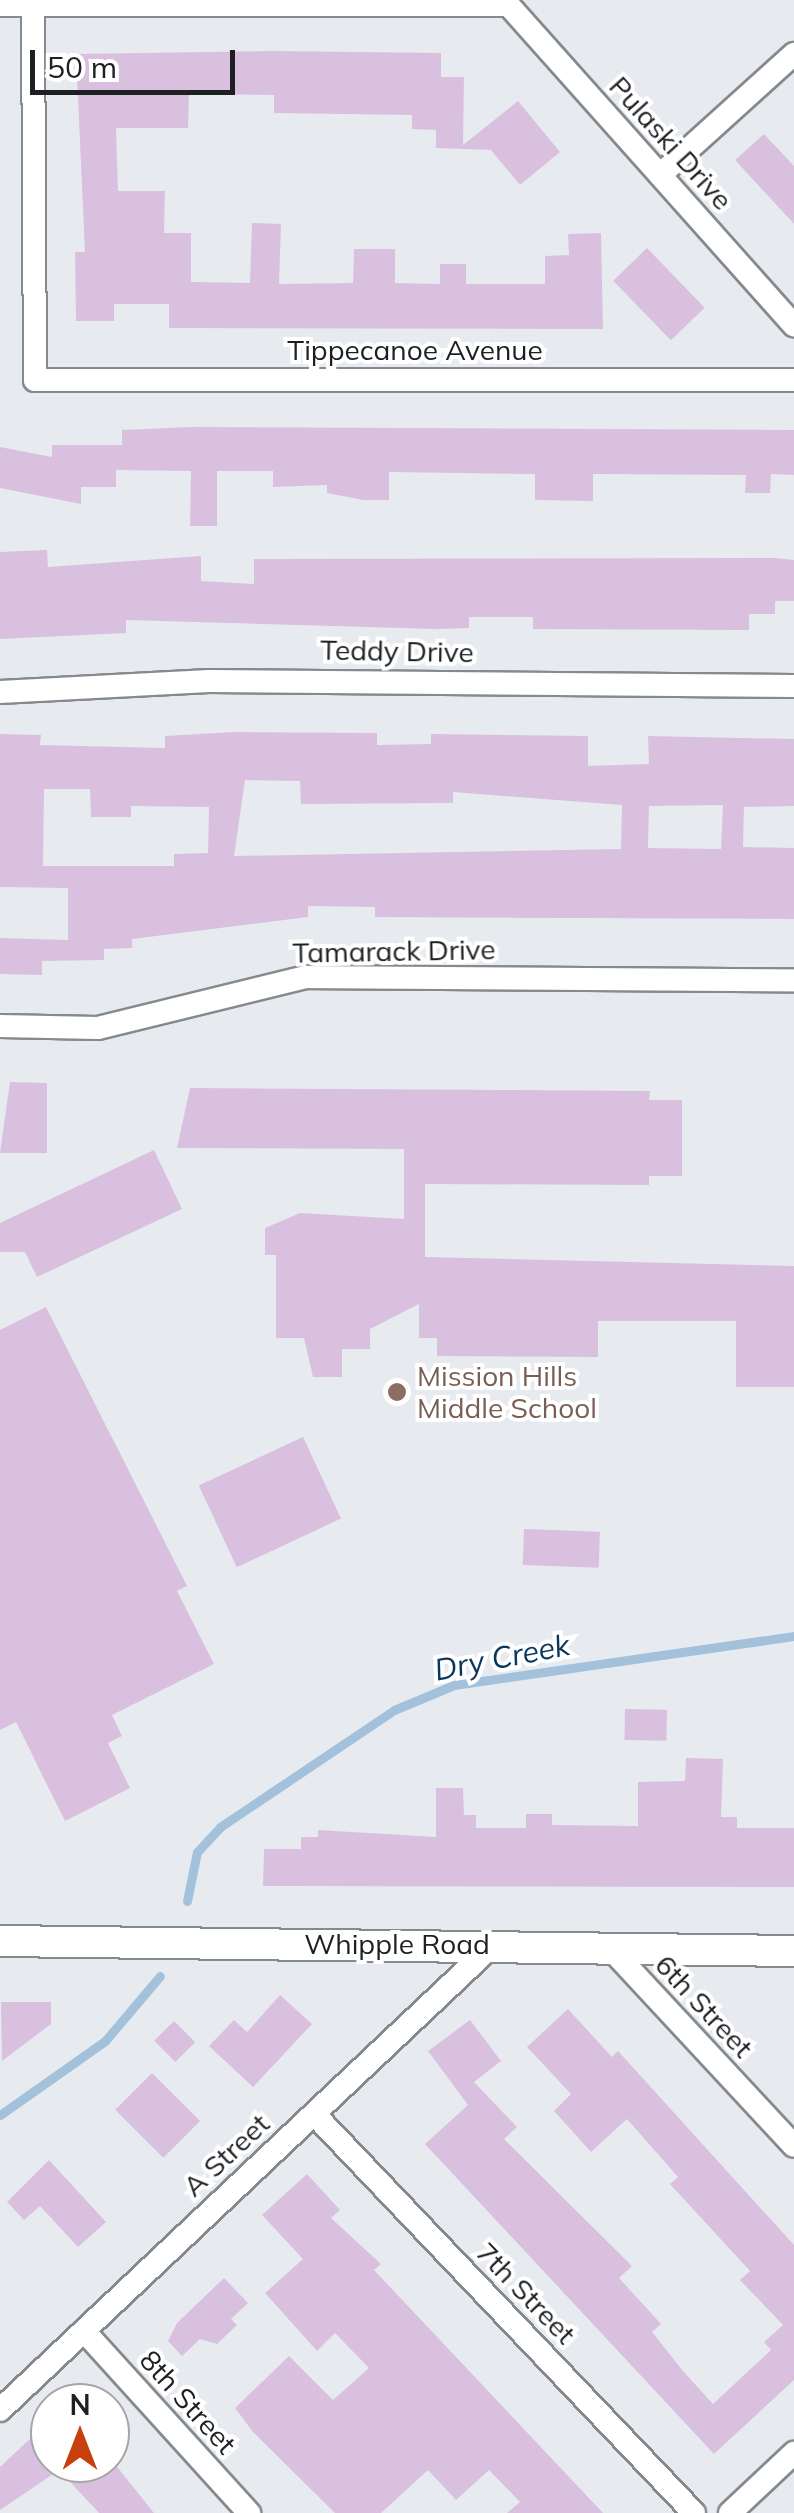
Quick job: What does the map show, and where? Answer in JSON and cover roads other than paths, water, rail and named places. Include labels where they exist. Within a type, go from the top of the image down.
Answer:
[{"type":"main road","name":"Whipple Road","points":[[0,1941],[494,1944],[612,1950],[794,1951]]},
{"type":"street","points":[[0,4],[506,2]]},
{"type":"street","name":"Pulaski Drive","points":[[506,2],[794,326]]},
{"type":"street","name":"Tippecanoe Avenue","points":[[33,5],[35,380],[794,380]]},
{"type":"street","points":[[660,175],[794,54]]},
{"type":"street","name":"Teddy Drive","points":[[0,692],[227,680],[794,686]]},
{"type":"street","name":"Tamarack Drive","points":[[0,1026],[98,1028],[306,977],[794,980]]},
{"type":"street","name":"A Street","points":[[0,2410],[494,1944]]},
{"type":"street","name":"6th Street","points":[[612,1950],[794,2146]]},
{"type":"street","name":"7th Street","points":[[314,2114],[694,2513]]},
{"type":"street","name":"8th Street","points":[[84,2331],[248,2513]]},
{"type":"street","points":[[730,2513],[794,2453]]},
{"type":"waterway","name":"Dry Creek","points":[[187,1901],[197,1852],[220,1827],[394,1710],[454,1685],[794,1636]]},
{"type":"waterway","name":"Dry Creek","points":[[0,2115],[105,2041],[160,1976]]},
{"type":"place","name":"Mission Hills Middle School","points":[[397,1392]]}]
